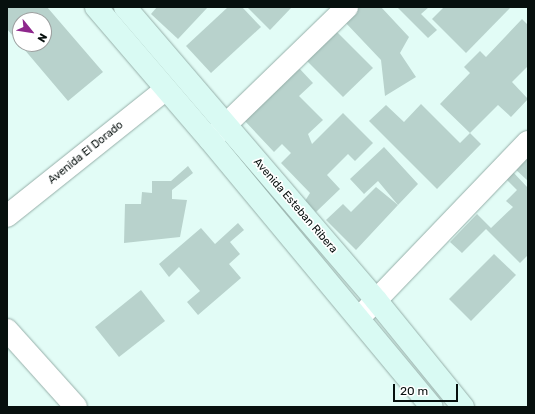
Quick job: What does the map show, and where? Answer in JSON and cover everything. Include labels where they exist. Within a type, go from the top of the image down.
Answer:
[{"type":"main road","name":"Avenida Esteban Ribera","points":[[96,7],[165,90],[210,140],[432,407]]},
{"type":"main road","name":"Avenida Esteban Ribera","points":[[125,7],[376,300],[463,407]]},
{"type":"street","points":[[210,140],[348,7]]},
{"type":"street","name":"Avenida El Dorado","points":[[7,216],[165,90]]},
{"type":"street","points":[[359,318],[528,142]]},
{"type":"street","points":[[7,330],[76,407]]},
{"type":"building","points":[[7,7],[47,7],[51,12],[12,12],[12,35],[7,29]]},
{"type":"building","points":[[157,7],[208,7],[178,39],[151,14]]},
{"type":"building","points":[[228,7],[242,7],[261,27],[211,73],[186,46]]},
{"type":"building","points":[[247,7],[292,7],[270,30]]},
{"type":"building","points":[[359,7],[381,7],[409,37],[400,53],[416,77],[385,96],[381,60],[344,21]]},
{"type":"building","points":[[397,7],[429,7],[421,14],[437,30],[428,38]]},
{"type":"building","points":[[444,7],[511,7],[466,53],[432,19]]},
{"type":"building","points":[[52,13],[103,72],[68,101],[26,52],[52,52]]},
{"type":"building","points":[[522,19],[528,25],[528,66],[512,82],[528,99],[511,117],[498,105],[470,133],[440,104],[470,73],[464,67],[480,51],[486,57]]},
{"type":"building","points":[[334,29],[373,68],[343,97],[304,58]]},
{"type":"building","points":[[298,67],[313,83],[299,96],[323,120],[308,134],[312,144],[343,113],[373,143],[355,161],[348,154],[327,175],[340,189],[316,212],[305,201],[310,193],[281,163],[291,153],[282,144],[274,152],[243,119]]},
{"type":"building","points":[[421,104],[460,143],[470,133],[481,144],[437,189],[369,121],[386,105],[404,122]]},
{"type":"building","points":[[384,147],[418,184],[398,205],[378,181],[364,194],[350,179]]},
{"type":"building","points":[[528,151],[528,181],[513,167]]},
{"type":"building","points":[[188,166],[193,173],[172,190],[172,199],[187,200],[180,237],[124,243],[125,204],[141,204],[142,192],[152,193],[152,181],[171,181]]},
{"type":"building","points":[[512,171],[528,188],[528,255],[520,263],[486,229],[462,253],[450,242],[477,214],[491,228],[513,207],[506,201],[517,190],[505,178]]},
{"type":"building","points":[[376,187],[398,205],[356,250],[326,220],[343,204],[351,212]]},
{"type":"building","points":[[238,223],[244,230],[230,242],[240,254],[229,264],[241,278],[198,315],[187,302],[200,291],[179,267],[169,277],[159,264],[201,228],[215,244]]},
{"type":"building","points":[[494,254],[516,275],[471,321],[449,299]]},
{"type":"building","points":[[141,290],[165,321],[119,357],[95,327]]}]
